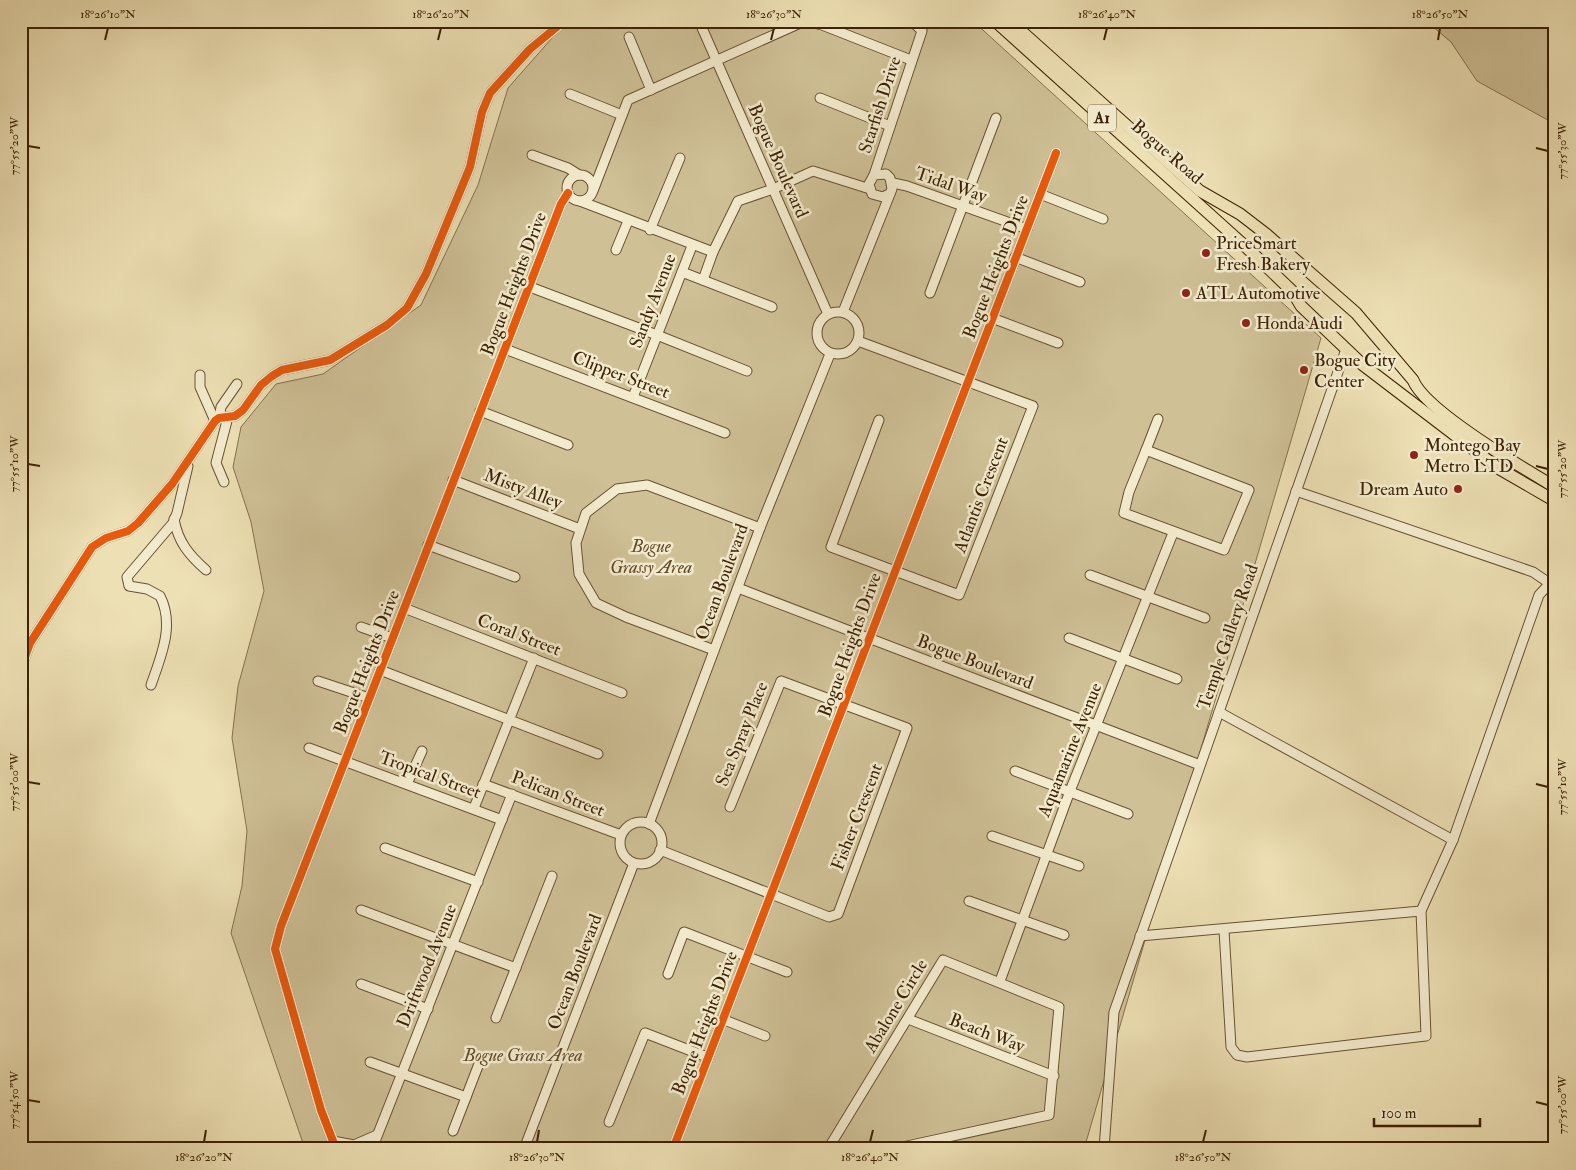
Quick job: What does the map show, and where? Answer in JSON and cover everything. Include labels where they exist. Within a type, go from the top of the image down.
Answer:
[{"type":"main road","name":"Bogue Road","points":[[995,21],[1211,214],[1292,291],[1301,306],[1371,371],[1498,468],[1555,501]]},
{"type":"main road","name":"Bogue Road","points":[[1010,21],[1200,191],[1240,214],[1266,234],[1356,313],[1412,380],[1416,388],[1471,435],[1555,487]]},
{"type":"street","points":[[21,668],[30,643],[92,546],[106,538],[128,531],[138,523],[172,484],[221,419],[235,416],[243,410],[261,385],[282,370],[330,360],[386,325],[408,308],[426,274],[470,167],[482,112],[490,93],[525,55],[564,21]]},
{"type":"street","name":"Bogue Boulevard","points":[[699,21],[828,314]]},
{"type":"street","points":[[600,173],[579,177],[568,185],[568,193],[578,201],[591,194],[600,173],[628,100],[717,62],[805,21],[822,25],[911,60]]},
{"type":"street","name":"Starfish Drive","points":[[874,175],[922,31],[912,21]]},
{"type":"street","points":[[628,37],[651,90]]},
{"type":"street","points":[[570,94],[622,115]]},
{"type":"street","points":[[820,98],[890,126]]},
{"type":"street","points":[[930,293],[996,118]]},
{"type":"street","name":"Bogue Heights Drive","points":[[674,1149],[707,1057],[894,571],[969,383],[1056,153]]},
{"type":"street","points":[[532,155],[568,168],[592,184],[592,207]]},
{"type":"street","points":[[650,230],[680,158]]},
{"type":"street","points":[[703,280],[713,252],[738,201],[773,189],[813,170],[870,189],[877,197],[889,194]]},
{"type":"street","points":[[843,312],[893,183],[886,174],[874,175],[870,181],[870,189]]},
{"type":"street","name":"Tidal Way","points":[[893,183],[907,186],[1027,229]]},
{"type":"street","name":"Bogue Heights Drive","points":[[377,1135],[354,1144],[334,1145],[321,1110],[275,949],[281,926],[428,544],[561,204],[568,193]]},
{"type":"street","points":[[1040,194],[1104,219]]},
{"type":"street","name":"Bogue Heights Drive","points":[[561,204],[578,201]]},
{"type":"street","name":"Sandy Avenue","points":[[578,201],[692,246],[713,252]]},
{"type":"street","points":[[616,250],[628,221]]},
{"type":"street","name":"Sandy Avenue","points":[[633,397],[692,246]]},
{"type":"street","points":[[1015,258],[1080,282]]},
{"type":"street","points":[[682,272],[772,307]]},
{"type":"street","points":[[530,287],[657,334],[747,371]]},
{"type":"street","points":[[843,312],[855,320],[858,326],[858,341],[850,351],[844,354],[830,354],[819,345],[816,331],[822,318],[828,314],[843,312]]},
{"type":"street","points":[[992,318],[1058,343]]},
{"type":"street","points":[[858,341],[969,383]]},
{"type":"street","name":"Clipper Street","points":[[504,349],[725,433]]},
{"type":"street","name":"Temple Gallery Road","points":[[1104,1149],[1114,1012],[1346,349]]},
{"type":"street","name":"Ocean Boulevard","points":[[648,824],[760,528],[830,354]]},
{"type":"street","points":[[200,375],[200,387],[221,419]]},
{"type":"street","name":"Atlantis Crescent","points":[[894,571],[957,596],[960,594],[1033,408],[969,383]]},
{"type":"street","points":[[224,482],[216,463],[222,407],[237,384]]},
{"type":"street","points":[[480,412],[568,444]]},
{"type":"street","points":[[1146,450],[1250,490],[1224,550],[1173,533],[1124,513],[1129,492],[1158,419]]},
{"type":"street","points":[[880,420],[831,547],[894,571]]},
{"type":"street","points":[[151,685],[167,632],[166,613],[160,596],[147,589],[129,586],[127,577],[174,519],[190,459]]},
{"type":"street","name":"Misty Alley","points":[[453,480],[580,529]]},
{"type":"street","points":[[714,650],[626,618],[596,603],[579,574],[576,543],[586,513],[617,489],[646,485],[760,528]]},
{"type":"street","points":[[1224,930],[1231,1048],[1237,1055],[1247,1056],[1426,1036],[1421,911],[1453,840],[1539,595],[1552,585],[1534,572],[1296,491]]},
{"type":"street","points":[[174,519],[181,542],[187,552],[206,570]]},
{"type":"street","name":"Aquamarine Avenue","points":[[1000,981],[1070,791],[1173,533]]},
{"type":"street","points":[[428,544],[515,577]]},
{"type":"street","points":[[1090,575],[1205,618]]},
{"type":"street","name":"Bogue Boulevard","points":[[738,588],[1200,765]]},
{"type":"street","name":"Coral Street","points":[[404,608],[622,693]]},
{"type":"street","points":[[361,627],[392,638]]},
{"type":"street","points":[[1069,638],[1177,679]]},
{"type":"street","points":[[474,808],[534,658]]},
{"type":"street","points":[[380,670],[598,754]]},
{"type":"street","points":[[318,681],[369,698]]},
{"type":"street","name":"Sea Spray Place","points":[[730,807],[781,681],[844,704]]},
{"type":"street","name":"Fisher Crescent","points":[[771,894],[829,917],[838,914],[908,728],[844,704]]},
{"type":"street","points":[[1219,712],[1453,840]]},
{"type":"street","name":"Tropical Street","points":[[309,748],[502,820]]},
{"type":"street","points":[[407,784],[422,751]]},
{"type":"street","points":[[1015,771],[1128,814]]},
{"type":"street","name":"Pelican Street","points":[[484,784],[621,836]]},
{"type":"street","name":"Driftwood Avenue","points":[[372,1149],[512,794]]},
{"type":"street","points":[[636,823],[648,824],[658,832],[661,838],[660,850],[647,863],[634,862],[624,855],[621,848],[621,836],[625,830],[636,823]]},
{"type":"street","points":[[992,836],[1078,866]]},
{"type":"street","points":[[385,848],[478,882]]},
{"type":"street","points":[[660,850],[771,894]]},
{"type":"street","name":"Ocean Boulevard","points":[[524,1149],[634,862]]},
{"type":"street","points":[[496,1018],[552,876]]},
{"type":"street","points":[[969,901],[1064,935]]},
{"type":"street","points":[[362,910],[516,968]]},
{"type":"street","points":[[1140,936],[1421,911]]},
{"type":"street","points":[[668,974],[684,932],[787,972]]},
{"type":"street","name":"Abalone Circle","points":[[828,1149],[943,960],[1000,981],[1059,1007],[1050,1113],[1046,1116],[893,1149]]},
{"type":"street","points":[[361,984],[428,1008]]},
{"type":"street","points":[[722,1019],[765,1036]]},
{"type":"street","name":"Beach Way","points":[[908,1019],[1054,1076]]},
{"type":"street","points":[[609,1122],[645,1033],[707,1057]]},
{"type":"street","points":[[453,1131],[480,1061]]},
{"type":"street","points":[[370,1062],[466,1096]]},
{"type":"green space","points":[[567,21],[973,21],[1321,338],[1084,1149],[305,1149],[231,933],[242,886],[247,831],[232,738],[238,686],[264,591],[251,522],[233,467],[241,427],[276,384],[323,374],[421,305],[478,185],[508,88]]},
{"type":"green space","points":[[1426,21],[1555,21],[1555,124],[1477,81],[1451,42]]},
{"type":"cycle path","points":[[21,668],[30,643],[92,547],[106,538],[128,531],[138,523],[172,484],[215,421],[219,418],[235,416],[243,410],[261,385],[282,370],[330,360],[387,325],[407,308],[426,274],[470,167],[482,112],[490,93],[530,49],[564,21]]},
{"type":"cycle path","points":[[673,1149],[1056,153]]},
{"type":"cycle path","points":[[336,1149],[321,1110],[275,949],[281,926],[561,204],[568,193]]},
{"type":"place","name":"PriceSmart Fresh Bakery","points":[[1206,253]]},
{"type":"place","name":"ATL Automotive","points":[[1186,293]]},
{"type":"place","name":"Honda Audi","points":[[1246,323]]},
{"type":"place","name":"Bogue City Center","points":[[1304,370]]},
{"type":"place","name":"Montego Bay Metro LTD","points":[[1414,455]]},
{"type":"place","name":"Dream Auto","points":[[1458,489]]},
{"type":"park label","name":"Bogue Grassy Area","points":[[651,556]]},
{"type":"park label","name":"Bogue Grass Area","points":[[523,1055]]}]
